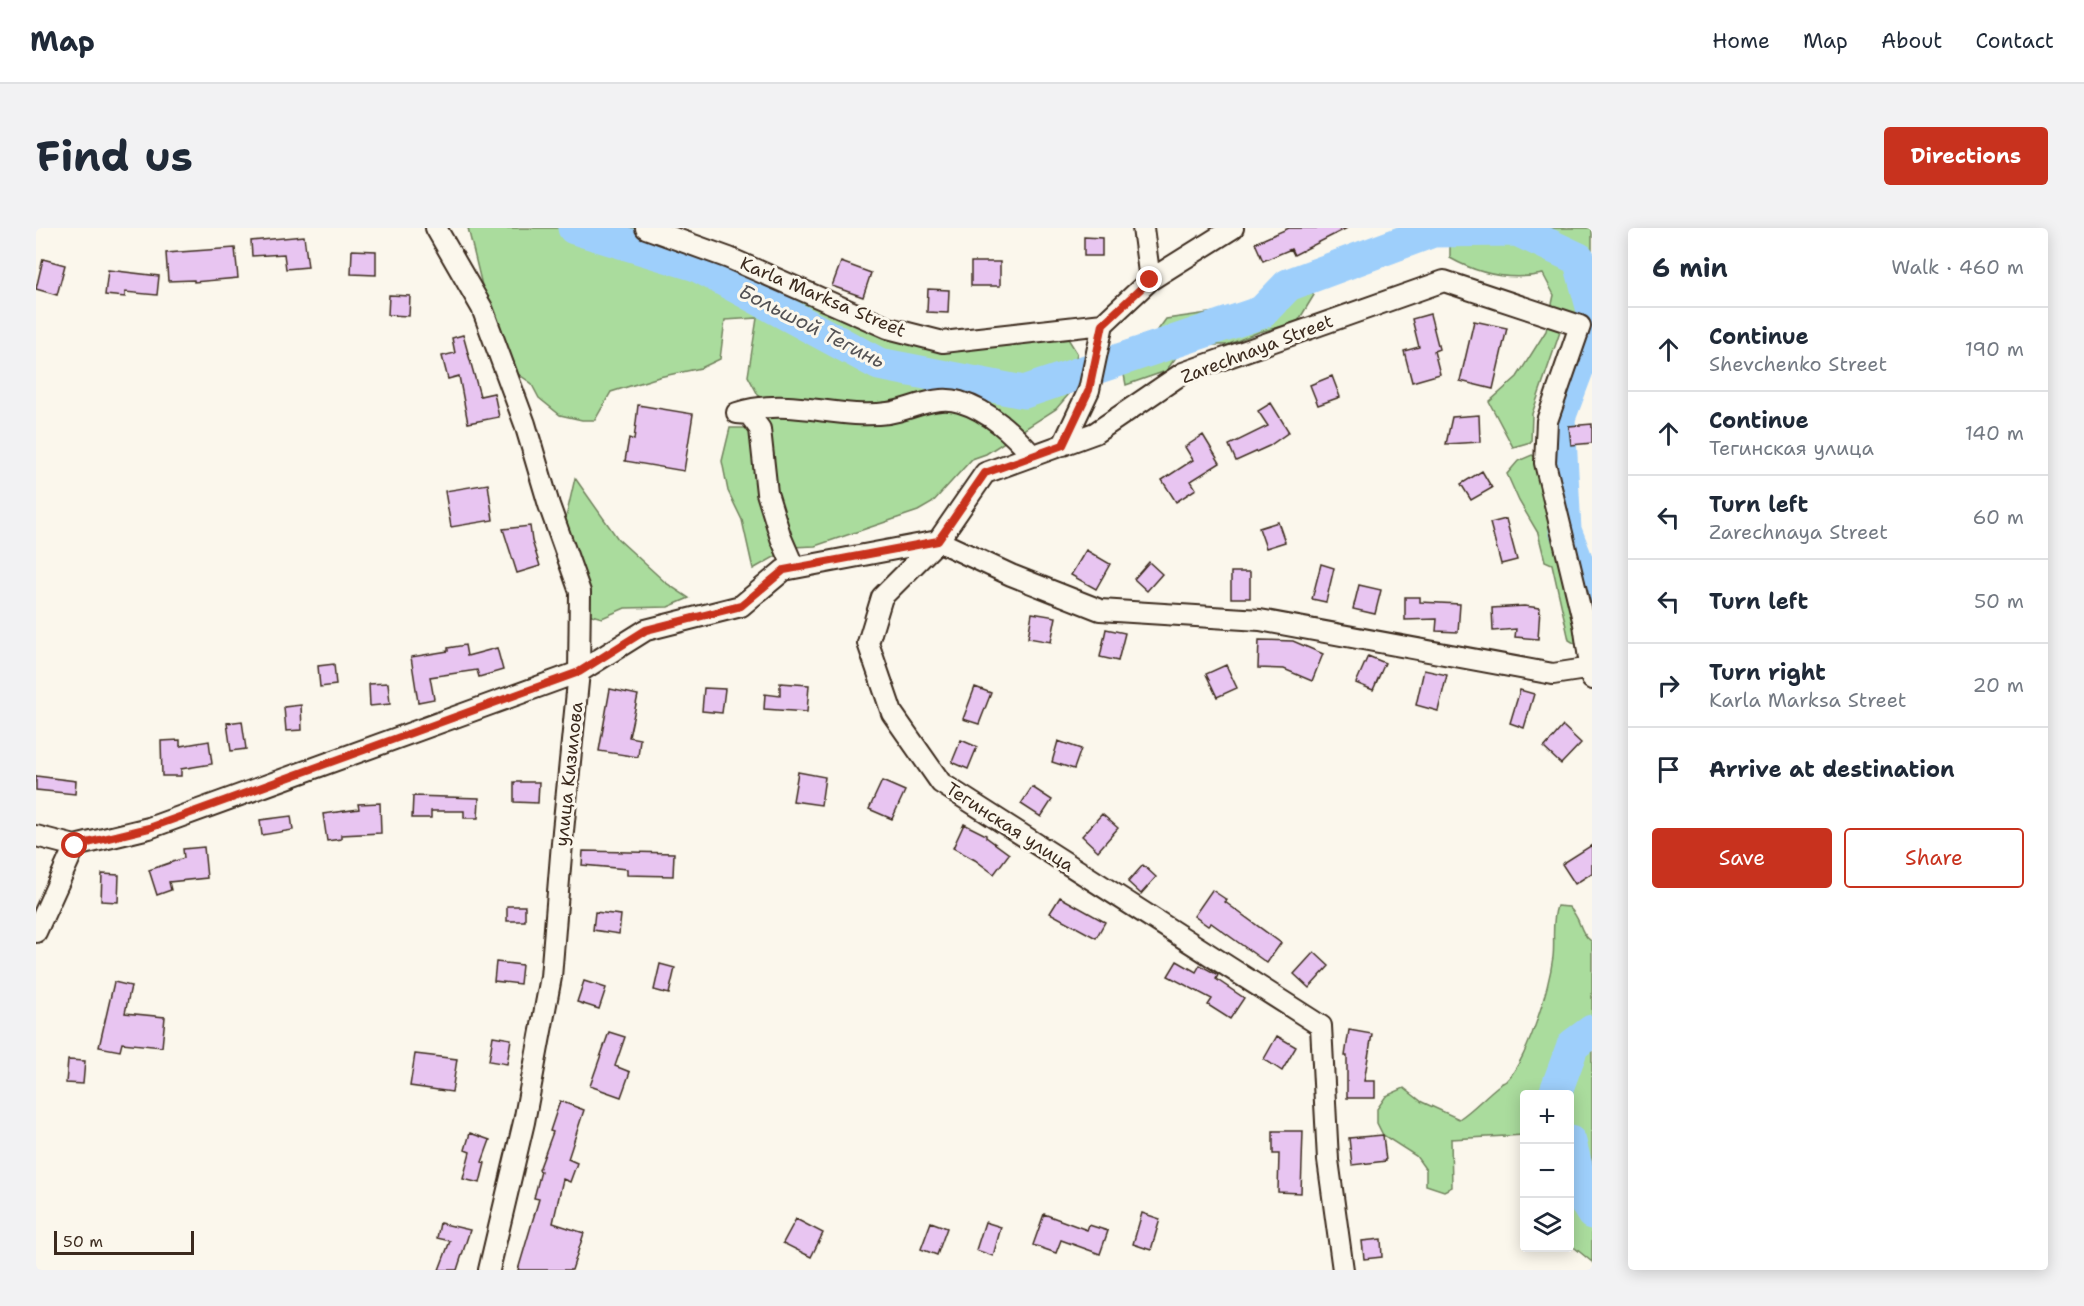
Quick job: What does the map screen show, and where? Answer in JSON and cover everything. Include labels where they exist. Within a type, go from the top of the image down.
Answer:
[{"type":"street","name":"улица Кизилова","points":[[436,228],[482,308],[525,424],[549,505],[580,592],[579,672],[551,977],[524,1122],[489,1270]]},
{"type":"street","name":"Karla Marksa Street","points":[[646,228],[729,258],[888,328],[943,342],[1103,324]]},
{"type":"street","points":[[1143,228],[1150,280]]},
{"type":"street","points":[[1063,445],[1089,390],[1103,324],[1150,280],[1233,228]]},
{"type":"street","name":"Zarechnaya Street","points":[[1444,281],[1580,326],[1547,421],[1545,463],[1584,624],[1591,672],[1553,674],[1260,620],[1100,610],[1011,575],[938,541],[985,473],[1033,456],[1095,434],[1184,373],[1444,281]]},
{"type":"street","points":[[794,568],[781,538],[767,493],[760,429],[749,414],[737,413],[753,408],[793,406],[844,413],[888,413],[928,402],[957,401],[981,411],[996,421],[1015,436],[1033,456]]},
{"type":"street","points":[[36,836],[75,846],[149,828],[579,672],[646,630],[741,606],[784,570],[938,541]]},
{"type":"street","name":"Тегинская улица","points":[[938,541],[882,597],[868,643],[892,713],[941,783],[1322,1026],[1328,1160],[1342,1270]]},
{"type":"street","points":[[36,932],[75,846]]},
{"type":"green space","points":[[468,228],[646,228],[943,342],[1067,337],[1077,353],[1070,393],[1056,409],[986,454],[972,459],[932,503],[918,511],[815,546],[792,547],[753,569],[742,520],[728,491],[722,461],[730,428],[749,428],[764,406],[748,376],[757,318],[725,320],[720,359],[701,368],[659,377],[611,392],[595,420],[582,420],[560,415],[539,398],[531,383],[511,369],[487,306]]},
{"type":"green space","points":[[1450,228],[1592,228],[1592,314],[1569,330],[1561,329],[1532,414],[1531,442],[1513,447],[1489,402],[1517,377],[1546,331],[1554,295],[1543,274],[1519,277],[1495,275],[1473,269],[1450,258]]},
{"type":"green space","points":[[1306,286],[1314,295],[1297,323],[1259,332],[1227,345],[1185,345],[1166,371],[1126,385],[1119,349],[1150,341],[1166,319],[1244,308],[1273,292]]},
{"type":"green space","points":[[1532,455],[1545,463],[1578,581],[1592,594],[1592,654],[1569,640],[1552,564],[1545,561],[1538,533],[1519,501],[1507,474],[1518,461]]},
{"type":"green space","points":[[575,478],[618,539],[666,583],[689,598],[668,607],[625,608],[602,618],[588,614],[564,526]]},
{"type":"green space","points":[[1557,906],[1569,907],[1587,938],[1592,942],[1592,1262],[1574,1247],[1574,1090],[1520,1090],[1520,1135],[1451,1139],[1452,1187],[1444,1191],[1426,1185],[1426,1170],[1416,1156],[1383,1135],[1377,1123],[1377,1109],[1386,1096],[1404,1088],[1422,1102],[1459,1119],[1506,1081],[1522,1057],[1542,1004],[1553,957]]},
{"type":"building","points":[[1289,228],[1347,228],[1294,255],[1291,249],[1263,261],[1255,243]]},
{"type":"building","points":[[304,236],[308,267],[286,269],[284,254],[252,256],[251,241]]},
{"type":"building","points":[[1084,237],[1102,238],[1102,256],[1084,256]]},
{"type":"building","points":[[235,248],[238,278],[194,282],[194,280],[168,281],[166,253]]},
{"type":"building","points":[[352,250],[376,251],[376,275],[351,274]]},
{"type":"building","points":[[43,259],[65,265],[57,295],[36,289]]},
{"type":"building","points":[[841,262],[871,273],[863,297],[832,286]]},
{"type":"building","points":[[971,262],[1000,262],[1000,286],[971,286]]},
{"type":"building","points":[[108,270],[159,276],[157,295],[125,292],[125,297],[105,295]]},
{"type":"building","points":[[928,289],[949,290],[948,313],[927,312]]},
{"type":"building","points":[[389,295],[410,296],[409,316],[388,315]]},
{"type":"building","points":[[1430,314],[1439,349],[1434,351],[1440,374],[1412,382],[1404,351],[1419,347],[1412,319]]},
{"type":"building","points":[[1474,321],[1507,328],[1493,389],[1460,381]]},
{"type":"building","points":[[463,335],[480,396],[494,393],[499,417],[468,423],[459,376],[448,379],[442,356],[455,353],[452,338]]},
{"type":"building","points":[[1332,376],[1340,397],[1318,405],[1310,385]]},
{"type":"building","points":[[1271,403],[1289,432],[1269,446],[1236,461],[1229,445],[1268,426],[1258,411]]},
{"type":"building","points":[[638,405],[693,414],[684,471],[625,461],[629,438],[634,440]]},
{"type":"building","points":[[1479,415],[1480,442],[1446,444],[1452,417]]},
{"type":"building","points":[[1592,424],[1592,443],[1571,445],[1569,426]]},
{"type":"building","points":[[1203,435],[1220,463],[1191,481],[1196,489],[1176,502],[1162,480],[1193,460],[1185,447]]},
{"type":"building","points":[[1482,471],[1492,488],[1471,500],[1461,484]]},
{"type":"building","points":[[488,484],[493,520],[451,527],[445,491]]},
{"type":"building","points":[[1506,519],[1517,560],[1501,564],[1490,523]]},
{"type":"building","points":[[1278,522],[1285,542],[1266,548],[1259,528]]},
{"type":"building","points":[[530,526],[540,566],[517,573],[503,529]]},
{"type":"building","points":[[1086,550],[1110,564],[1096,589],[1071,575]]},
{"type":"building","points":[[1149,562],[1162,574],[1147,591],[1134,579]]},
{"type":"building","points":[[1321,564],[1334,568],[1326,602],[1312,599]]},
{"type":"building","points":[[1231,572],[1250,572],[1250,598],[1231,598]]},
{"type":"building","points":[[1359,585],[1381,590],[1375,614],[1353,609]]},
{"type":"building","points":[[1405,597],[1420,597],[1420,602],[1460,604],[1458,632],[1436,631],[1437,619],[1405,620]]},
{"type":"building","points":[[1524,606],[1540,608],[1538,639],[1515,637],[1516,629],[1493,631],[1492,608]]},
{"type":"building","points":[[1032,613],[1056,617],[1051,642],[1028,638]]},
{"type":"building","points":[[1106,629],[1125,633],[1118,661],[1100,657]]},
{"type":"building","points":[[1259,640],[1293,641],[1323,654],[1312,681],[1284,669],[1258,668]]},
{"type":"building","points":[[465,645],[467,656],[497,648],[503,670],[479,677],[477,670],[430,677],[434,699],[418,702],[411,657],[448,651],[448,648]]},
{"type":"building","points":[[1368,656],[1385,663],[1373,690],[1356,683]]},
{"type":"building","points":[[334,664],[336,685],[320,687],[318,666]]},
{"type":"building","points":[[1226,665],[1237,688],[1217,697],[1206,674]]},
{"type":"building","points":[[1424,670],[1447,675],[1438,711],[1416,705]]},
{"type":"building","points":[[388,683],[390,704],[370,706],[369,684]]},
{"type":"building","points":[[780,683],[809,685],[807,712],[764,709],[765,694],[780,696]]},
{"type":"building","points":[[975,687],[991,693],[979,724],[963,719]]},
{"type":"building","points":[[704,688],[725,689],[722,713],[702,711]]},
{"type":"building","points":[[610,689],[638,695],[629,737],[640,739],[638,757],[599,751]]},
{"type":"building","points":[[1520,690],[1534,694],[1524,728],[1510,723]]},
{"type":"building","points":[[301,705],[302,730],[286,731],[284,707]]},
{"type":"building","points":[[242,721],[246,749],[231,751],[227,723]]},
{"type":"building","points":[[1563,726],[1581,743],[1561,764],[1544,748]]},
{"type":"building","points":[[180,740],[180,746],[209,741],[212,764],[181,769],[181,776],[162,776],[161,741]]},
{"type":"building","points":[[961,740],[977,747],[968,769],[952,762]]},
{"type":"building","points":[[1058,741],[1081,749],[1074,769],[1052,762]]},
{"type":"building","points":[[798,772],[825,777],[821,805],[793,801]]},
{"type":"building","points":[[36,776],[76,781],[75,794],[36,790]]},
{"type":"building","points":[[882,781],[905,791],[892,819],[869,809]]},
{"type":"building","points":[[514,782],[539,782],[538,803],[514,802]]},
{"type":"building","points":[[1032,787],[1052,800],[1041,817],[1021,804]]},
{"type":"building","points":[[413,796],[479,798],[478,818],[464,818],[464,811],[431,811],[431,818],[412,818]]},
{"type":"building","points":[[380,803],[381,833],[341,835],[341,839],[327,841],[323,814],[359,809],[358,804]]},
{"type":"building","points":[[1102,814],[1118,828],[1098,851],[1082,836]]},
{"type":"building","points":[[291,816],[293,830],[262,835],[260,820]]},
{"type":"building","points":[[964,824],[986,835],[1009,854],[994,874],[953,848]]},
{"type":"building","points":[[1592,845],[1592,873],[1575,884],[1562,864]]},
{"type":"building","points":[[204,847],[207,878],[169,882],[171,890],[157,895],[149,870],[184,858],[183,849]]},
{"type":"building","points":[[583,851],[674,853],[673,876],[627,875],[627,869],[582,865]]},
{"type":"building","points":[[1143,865],[1156,877],[1141,894],[1128,882]]},
{"type":"building","points":[[102,874],[119,875],[118,902],[101,901]]},
{"type":"building","points":[[1212,890],[1281,943],[1267,963],[1211,923],[1208,926],[1194,916]]},
{"type":"building","points":[[1060,897],[1105,922],[1096,938],[1050,913]]},
{"type":"building","points":[[507,906],[525,906],[525,921],[507,921]]},
{"type":"building","points":[[595,912],[621,915],[619,934],[593,930]]},
{"type":"building","points":[[1314,952],[1329,966],[1309,988],[1294,974]]},
{"type":"building","points":[[1177,961],[1196,972],[1200,965],[1218,975],[1216,979],[1244,998],[1230,1019],[1208,1005],[1212,999],[1168,976]]},
{"type":"building","points":[[496,962],[522,965],[520,984],[494,981]]},
{"type":"building","points":[[660,964],[675,968],[669,994],[654,990]]},
{"type":"building","points":[[584,981],[606,988],[599,1009],[577,1002]]},
{"type":"building","points":[[114,982],[131,986],[125,1013],[165,1017],[162,1047],[122,1043],[120,1051],[99,1047]]},
{"type":"building","points":[[1349,1030],[1372,1034],[1364,1081],[1375,1081],[1375,1098],[1347,1098],[1347,1056],[1345,1056]]},
{"type":"building","points":[[609,1032],[625,1037],[615,1066],[630,1072],[621,1097],[590,1086]]},
{"type":"building","points":[[493,1036],[511,1039],[507,1064],[489,1061]]},
{"type":"building","points":[[1277,1036],[1296,1047],[1282,1071],[1264,1059]]},
{"type":"building","points":[[415,1054],[457,1059],[452,1092],[410,1086]]},
{"type":"building","points":[[68,1060],[85,1061],[83,1084],[66,1083]]},
{"type":"building","points":[[560,1101],[584,1110],[568,1159],[577,1163],[570,1182],[563,1179],[553,1223],[584,1233],[572,1270],[518,1270],[539,1199],[534,1198],[541,1171],[539,1170],[553,1132],[550,1131]]},
{"type":"building","points":[[1273,1131],[1303,1131],[1301,1193],[1278,1192],[1279,1154],[1273,1154]]},
{"type":"building","points":[[470,1133],[490,1140],[482,1162],[485,1163],[480,1183],[463,1179],[470,1152],[465,1150]]},
{"type":"building","points":[[1383,1135],[1386,1161],[1352,1165],[1349,1138]]},
{"type":"building","points":[[1142,1213],[1160,1219],[1151,1250],[1133,1244]]},
{"type":"building","points":[[1044,1214],[1087,1230],[1089,1225],[1108,1231],[1100,1254],[1061,1240],[1056,1253],[1033,1245]]},
{"type":"building","points":[[796,1219],[823,1233],[811,1257],[783,1243]]},
{"type":"building","points":[[931,1222],[947,1228],[937,1255],[921,1249]]},
{"type":"building","points":[[985,1222],[1001,1227],[993,1256],[976,1250]]},
{"type":"building","points":[[440,1223],[470,1230],[457,1270],[439,1270],[450,1241],[437,1238]]},
{"type":"building","points":[[1381,1239],[1382,1257],[1364,1259],[1362,1241]]},
{"type":"waterway","name":"Большой Тегинь","points":[[574,228],[696,265],[879,364],[1024,392],[1262,312],[1288,285],[1433,231],[1517,230],[1579,259],[1592,307]]},
{"type":"waterway","name":"Большой Тегинь","points":[[1592,330],[1559,418],[1565,530],[1592,601]]},
{"type":"waterway","name":"Большой Тегинь","points":[[1556,1090],[1573,1045],[1592,1031]]},
{"type":"waterway","name":"Большой Тегинь","points":[[1571,1144],[1585,1201],[1592,1213]]},
{"type":"route","points":[[75,846],[149,828],[579,672],[646,630],[741,606],[784,570],[938,541],[985,473],[1063,445],[1089,390],[1103,324],[1150,280]]}]
